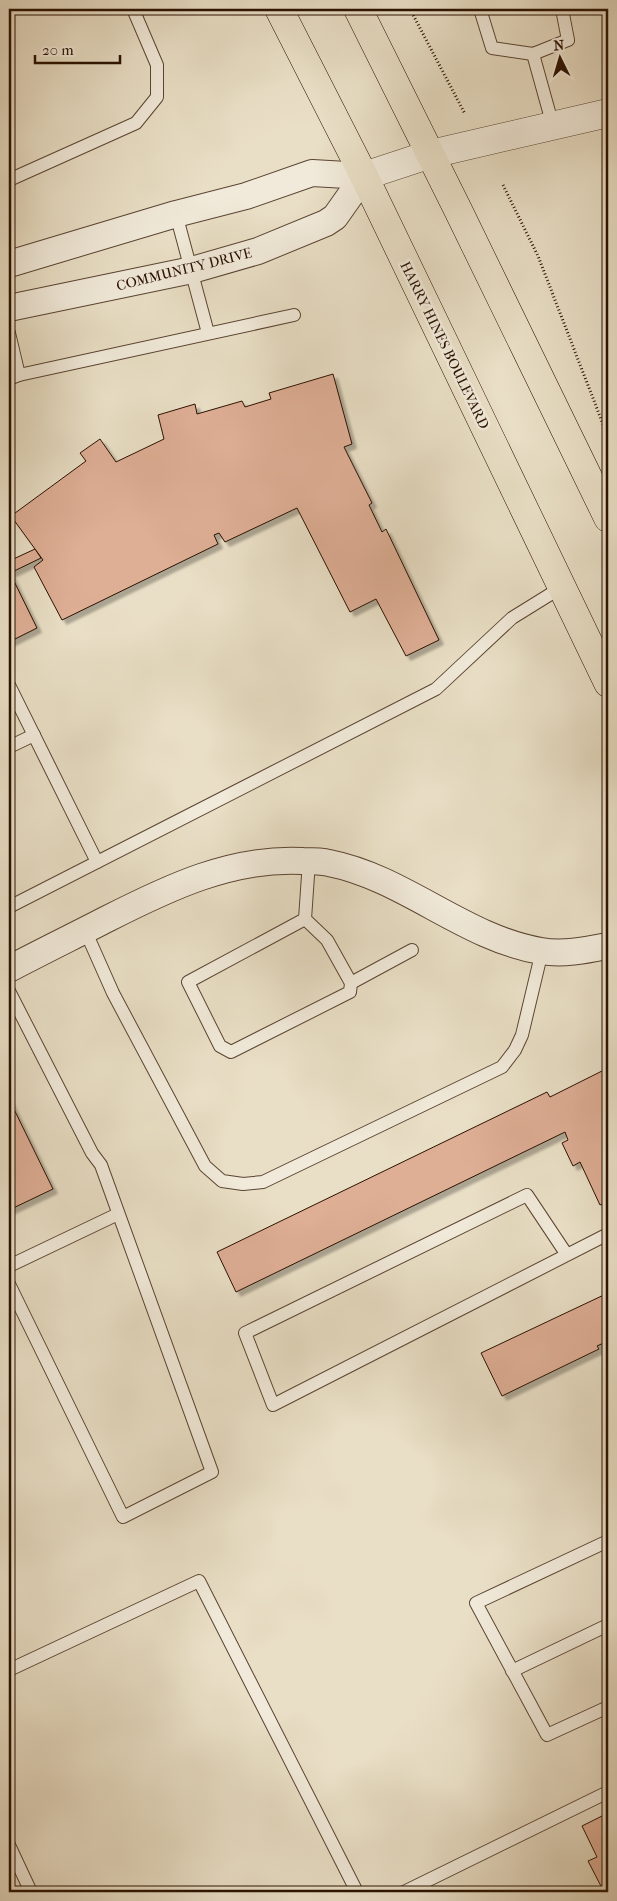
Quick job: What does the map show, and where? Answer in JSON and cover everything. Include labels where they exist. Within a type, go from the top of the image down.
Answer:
[{"type":"main road","name":"HARRY HINES BOULEVARD","points":[[279,9],[364,176],[608,683]]},
{"type":"main road","points":[[358,9],[606,508]]},
{"type":"street","points":[[9,264],[176,214],[246,196],[312,173],[364,176],[431,154],[608,113]]},
{"type":"street","name":"COMMUNITY DRIVE","points":[[9,308],[192,270],[258,251],[326,223],[335,217],[364,176]]},
{"type":"street","points":[[9,969],[163,891],[207,874],[248,864],[286,860],[328,862],[367,873],[422,899],[478,930],[509,943],[542,951],[577,952],[608,946]]},
{"type":"lane","points":[[9,180],[136,123],[157,97],[157,65],[133,9]]},
{"type":"lane","points":[[480,9],[492,48],[533,54],[568,40],[562,9]]},
{"type":"lane","points":[[533,54],[553,126]]},
{"type":"lane","points":[[176,214],[208,334]]},
{"type":"lane","points":[[9,333],[14,377],[294,314]]},
{"type":"lane","points":[[9,907],[436,689],[512,618],[562,587]]},
{"type":"lane","points":[[9,685],[97,862]]},
{"type":"lane","points":[[9,747],[34,734]]},
{"type":"lane","points":[[305,919],[309,861]]},
{"type":"lane","points":[[305,919],[327,940],[351,983],[350,992],[231,1052],[220,1046],[188,982],[305,919]]},
{"type":"lane","points":[[85,930],[113,993],[205,1166],[222,1181],[243,1184],[264,1182],[502,1066],[515,1050],[522,1035],[542,951]]},
{"type":"lane","points":[[351,983],[412,950]]},
{"type":"lane","points":[[9,991],[92,1153],[101,1165],[212,1472],[123,1518],[9,1284]]},
{"type":"lane","points":[[567,1255],[527,1195],[245,1333],[273,1404],[567,1255],[608,1234]]},
{"type":"lane","points":[[9,1266],[118,1214]]},
{"type":"lane","points":[[608,1541],[476,1604],[547,1736],[608,1707]]},
{"type":"lane","points":[[9,1670],[199,1581],[357,1892]]},
{"type":"lane","points":[[512,1671],[608,1625]]},
{"type":"lane","points":[[404,1892],[608,1792]]},
{"type":"lane","points":[[9,1845],[31,1892]]},
{"type":"path","points":[[410,9],[465,114]]},
{"type":"path","points":[[503,185],[538,256],[608,436]]},
{"type":"building","points":[[333,374],[352,444],[344,447],[372,503],[369,505],[382,532],[386,529],[439,640],[406,656],[376,599],[350,612],[297,508],[225,542],[219,533],[214,535],[218,544],[62,620],[34,567],[43,560],[11,516],[86,461],[80,453],[100,439],[116,462],[164,439],[158,415],[195,404],[197,414],[242,401],[245,407],[271,399],[269,393]]},
{"type":"building","points":[[35,549],[41,558],[10,573],[37,628],[9,642],[9,561]]},
{"type":"building","points":[[608,1068],[608,1201],[600,1205],[580,1162],[573,1166],[562,1143],[568,1140],[565,1132],[236,1292],[217,1252],[547,1092],[550,1097]]},
{"type":"building","points":[[9,1099],[53,1189],[9,1210]]},
{"type":"building","points":[[608,1293],[608,1341],[597,1346],[599,1349],[502,1396],[481,1353]]},
{"type":"building","points":[[608,1813],[608,1892],[604,1892],[588,1861],[597,1857],[582,1826]]}]
